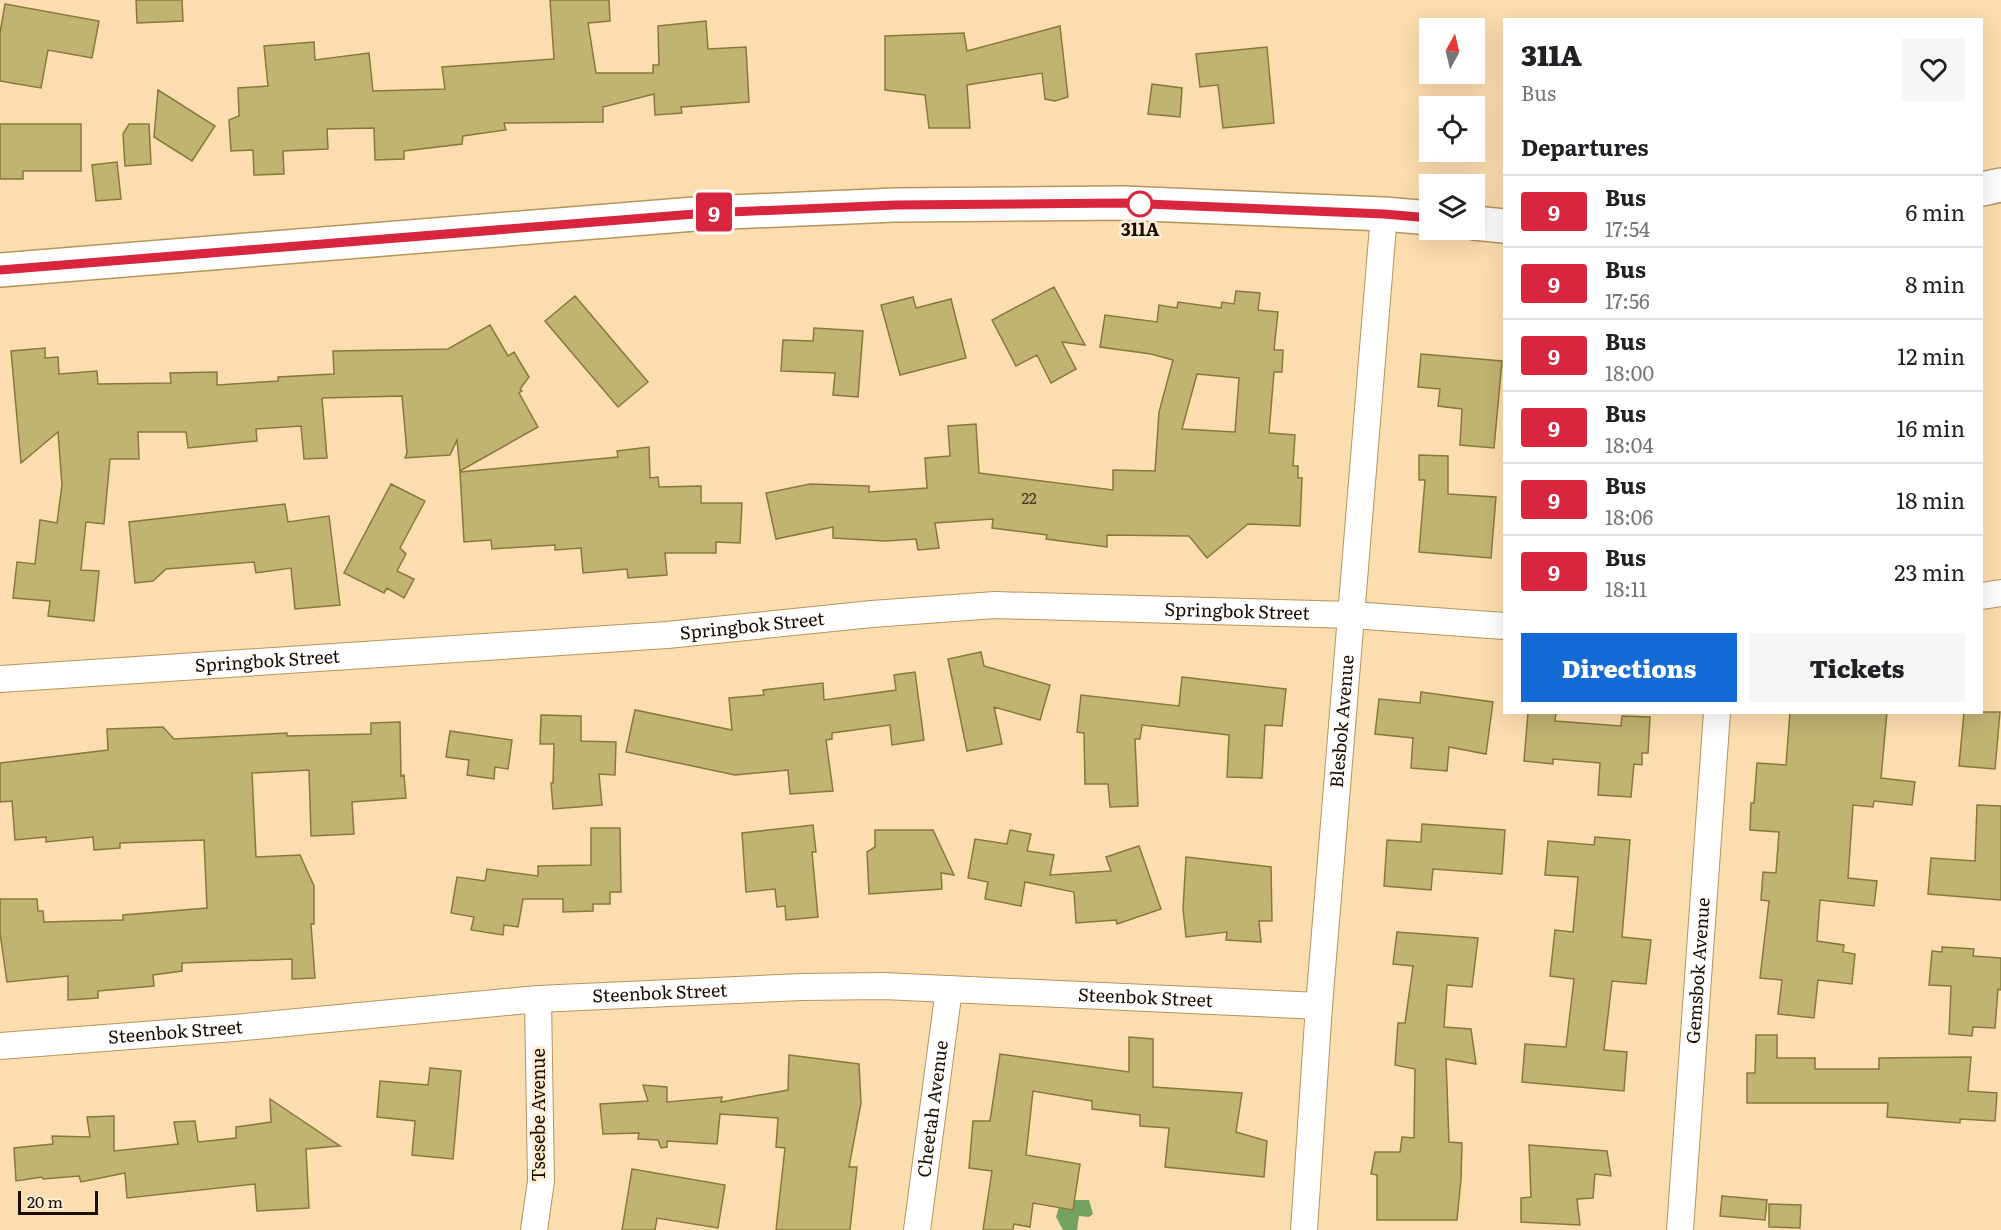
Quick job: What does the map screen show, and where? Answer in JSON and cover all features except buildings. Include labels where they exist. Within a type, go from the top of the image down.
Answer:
[{"type":"main road","points":[[1983,189],[2001,185]]},
{"type":"main road","points":[[0,270],[707,213],[895,205],[1123,203],[1419,217]]},
{"type":"main road","points":[[1485,224],[1503,226]]},
{"type":"street","name":"Blesbok Avenue","points":[[1304,1230],[1319,1006],[1384,214]]},
{"type":"street","points":[[1983,596],[2001,593]]},
{"type":"street","name":"Springbok Street","points":[[0,678],[655,635],[872,614],[995,605],[1352,615],[1503,626]]},
{"type":"street","name":"Gemsbok Avenue","points":[[1680,1230],[1717,714]]},
{"type":"street","name":"Steenbok Street","points":[[0,1046],[234,1028],[538,999],[801,987],[883,986],[1319,1006]]},
{"type":"street","name":"Cheetah Avenue","points":[[917,1230],[949,989]]},
{"type":"street","name":"Tsesebe Avenue","points":[[534,1230],[541,1181],[538,999]]},
{"type":"shaded area","points":[[1075,1200],[1089,1200],[1093,1214],[1089,1217],[1079,1216],[1077,1230],[1063,1230],[1056,1217],[1059,1207],[1074,1207]]},
{"type":"bus line","name":"9","points":[[0,270],[707,213],[895,205],[1123,203],[1419,217]]},
{"type":"place","name":"311A","points":[[1140,204]]}]
